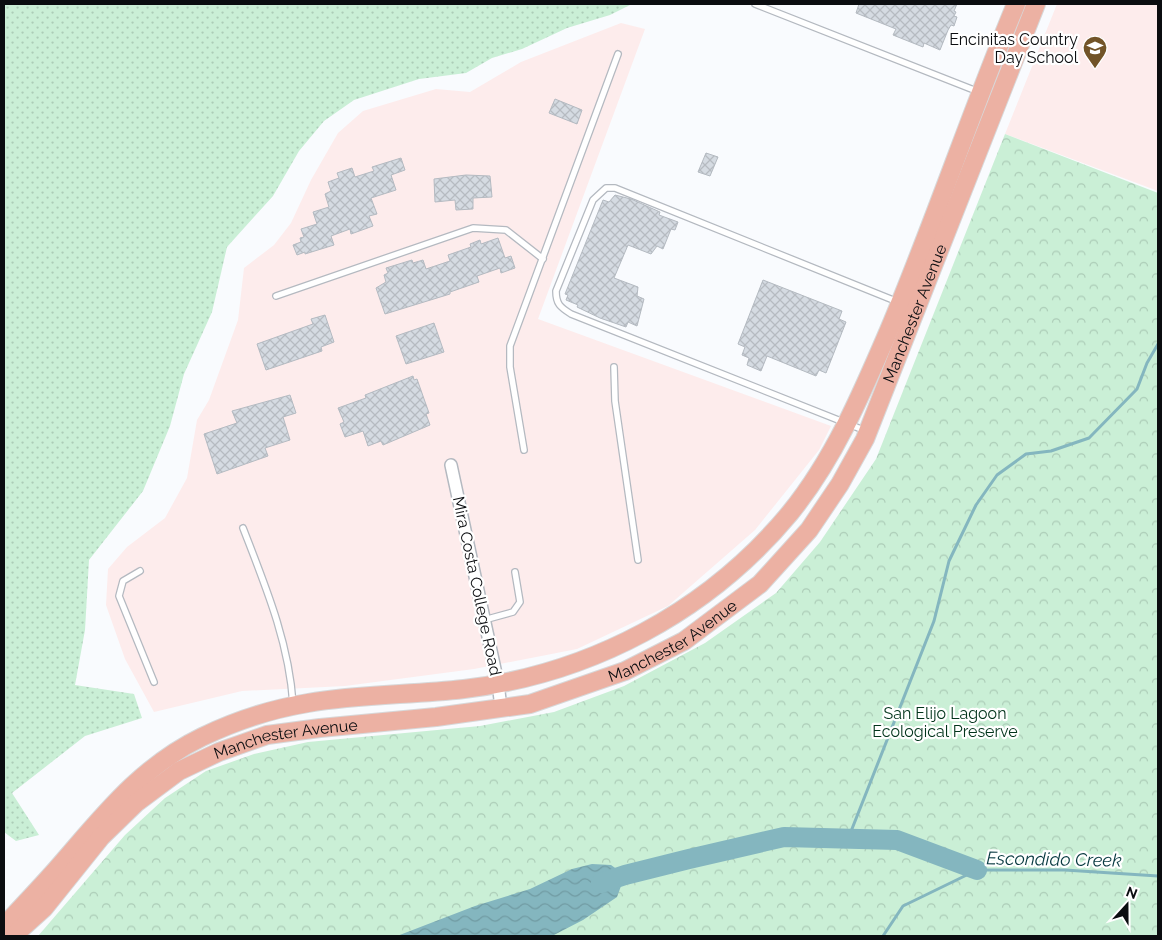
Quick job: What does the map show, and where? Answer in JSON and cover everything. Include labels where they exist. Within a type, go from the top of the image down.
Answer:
[{"type":"main road","name":"Manchester Avenue","points":[[4,926],[54,873],[116,799],[160,761],[201,738],[251,717],[294,706],[314,702],[464,689],[532,677],[583,661],[654,628],[704,594],[751,554],[791,512],[835,446],[866,384],[900,303],[1016,4]]},
{"type":"main road","name":"Manchester Avenue","points":[[13,936],[44,908],[101,837],[136,803],[179,771],[218,752],[267,735],[530,704],[625,671],[684,641],[753,590],[809,530],[840,484],[868,432],[1036,4]]},
{"type":"street","name":"Mira Costa College Road","points":[[451,465],[498,683],[501,708]]},
{"type":"lane","points":[[755,4],[981,92]]},
{"type":"lane","points":[[524,450],[510,367],[510,346],[618,54]]},
{"type":"lane","points":[[868,432],[571,314],[560,307],[556,300],[556,291],[593,200],[606,188],[615,188],[900,303]]},
{"type":"lane","points":[[276,296],[473,228],[506,230],[543,259]]},
{"type":"lane","points":[[614,367],[616,409],[638,560]]},
{"type":"lane","points":[[243,528],[283,639],[290,668],[294,706]]},
{"type":"lane","points":[[140,572],[123,581],[119,596],[154,682]]},
{"type":"lane","points":[[484,620],[513,612],[520,602],[514,572]]},
{"type":"shaded area","name":"Encinitas Country Day School","points":[[1057,4],[1158,4],[1158,191],[1005,134]]},
{"type":"shaded area","points":[[621,23],[645,29],[538,319],[831,426],[819,450],[755,530],[668,606],[577,649],[474,669],[345,686],[242,691],[154,712],[125,659],[106,605],[108,569],[127,547],[165,518],[187,478],[197,420],[209,400],[238,320],[244,268],[274,245],[291,223],[311,180],[338,133],[363,111],[436,89],[470,92],[521,62]]},
{"type":"green space","points":[[4,4],[632,4],[610,15],[567,28],[522,49],[492,58],[466,73],[419,79],[354,100],[324,121],[299,151],[273,196],[227,247],[212,312],[184,374],[170,426],[143,491],[89,560],[85,630],[75,685],[134,694],[142,718],[85,736],[12,793],[39,835],[16,841],[4,832]]},
{"type":"green space","name":"San Elijo Lagoon Ecological Preserve","points":[[1005,134],[1158,193],[1158,936],[38,936],[125,835],[165,798],[206,771],[254,754],[308,742],[480,726],[554,712],[624,686],[705,643],[776,593],[820,542],[876,459]]},
{"type":"water","points":[[592,864],[611,865],[625,875],[617,897],[583,920],[552,936],[397,936],[475,906],[530,889],[572,869]]},
{"type":"building","points":[[859,4],[957,4],[954,16],[957,17],[954,26],[951,25],[948,30],[940,50],[924,43],[923,47],[893,35],[896,29],[856,13]]},
{"type":"building","points":[[555,99],[582,110],[577,124],[549,113]]},
{"type":"building","points":[[706,153],[718,157],[710,176],[698,172]]},
{"type":"building","points":[[401,158],[405,170],[391,175],[396,190],[371,198],[377,214],[369,216],[373,226],[351,234],[350,229],[331,236],[334,245],[297,255],[293,245],[301,242],[300,238],[304,237],[301,229],[317,224],[313,212],[329,207],[325,194],[331,191],[328,182],[339,178],[337,173],[352,168],[355,177],[374,171],[372,167]]},
{"type":"building","points":[[466,175],[490,176],[492,197],[473,198],[473,209],[456,210],[455,200],[435,202],[434,179]]},
{"type":"building","points":[[615,195],[631,199],[660,212],[659,215],[678,222],[675,230],[671,229],[663,249],[657,246],[651,254],[628,245],[614,278],[638,287],[637,296],[644,299],[637,326],[628,322],[626,327],[600,318],[566,300],[568,295],[565,294],[603,200],[609,202]]},
{"type":"building","points":[[498,238],[505,258],[511,256],[515,268],[501,273],[500,268],[477,276],[479,282],[450,292],[450,294],[385,314],[376,288],[386,282],[384,275],[388,273],[386,268],[412,260],[413,263],[423,260],[426,269],[450,261],[448,255],[471,247],[470,244],[480,240],[481,244]]},
{"type":"building","points":[[763,280],[842,311],[839,319],[846,322],[826,373],[819,370],[816,376],[767,356],[761,371],[747,365],[749,358],[742,355],[745,347],[738,344]]},
{"type":"building","points":[[325,315],[334,342],[321,347],[322,351],[266,370],[257,344],[313,324],[311,319]]},
{"type":"building","points":[[434,323],[444,352],[406,364],[396,336]]},
{"type":"building","points":[[413,376],[414,380],[417,379],[429,413],[426,414],[430,425],[383,445],[381,441],[368,446],[363,431],[345,437],[340,424],[344,422],[338,408],[366,398],[365,395]]},
{"type":"building","points":[[290,395],[296,413],[283,417],[290,440],[265,448],[268,456],[217,474],[204,434],[237,423],[232,411]]},
{"type":"waterway","points":[[848,839],[934,621],[949,561],[976,505],[997,475],[1026,454],[1051,451],[1089,438],[1137,389],[1147,363],[1158,344]]},
{"type":"waterway","points":[[601,883],[625,875],[784,837],[897,840],[977,870]]},
{"type":"waterway","name":"Escondido Creek","points":[[883,936],[903,906],[977,870],[1065,870],[1158,876]]},
{"type":"place","name":"Encinitas Country Day School","points":[[1095,69]]}]
